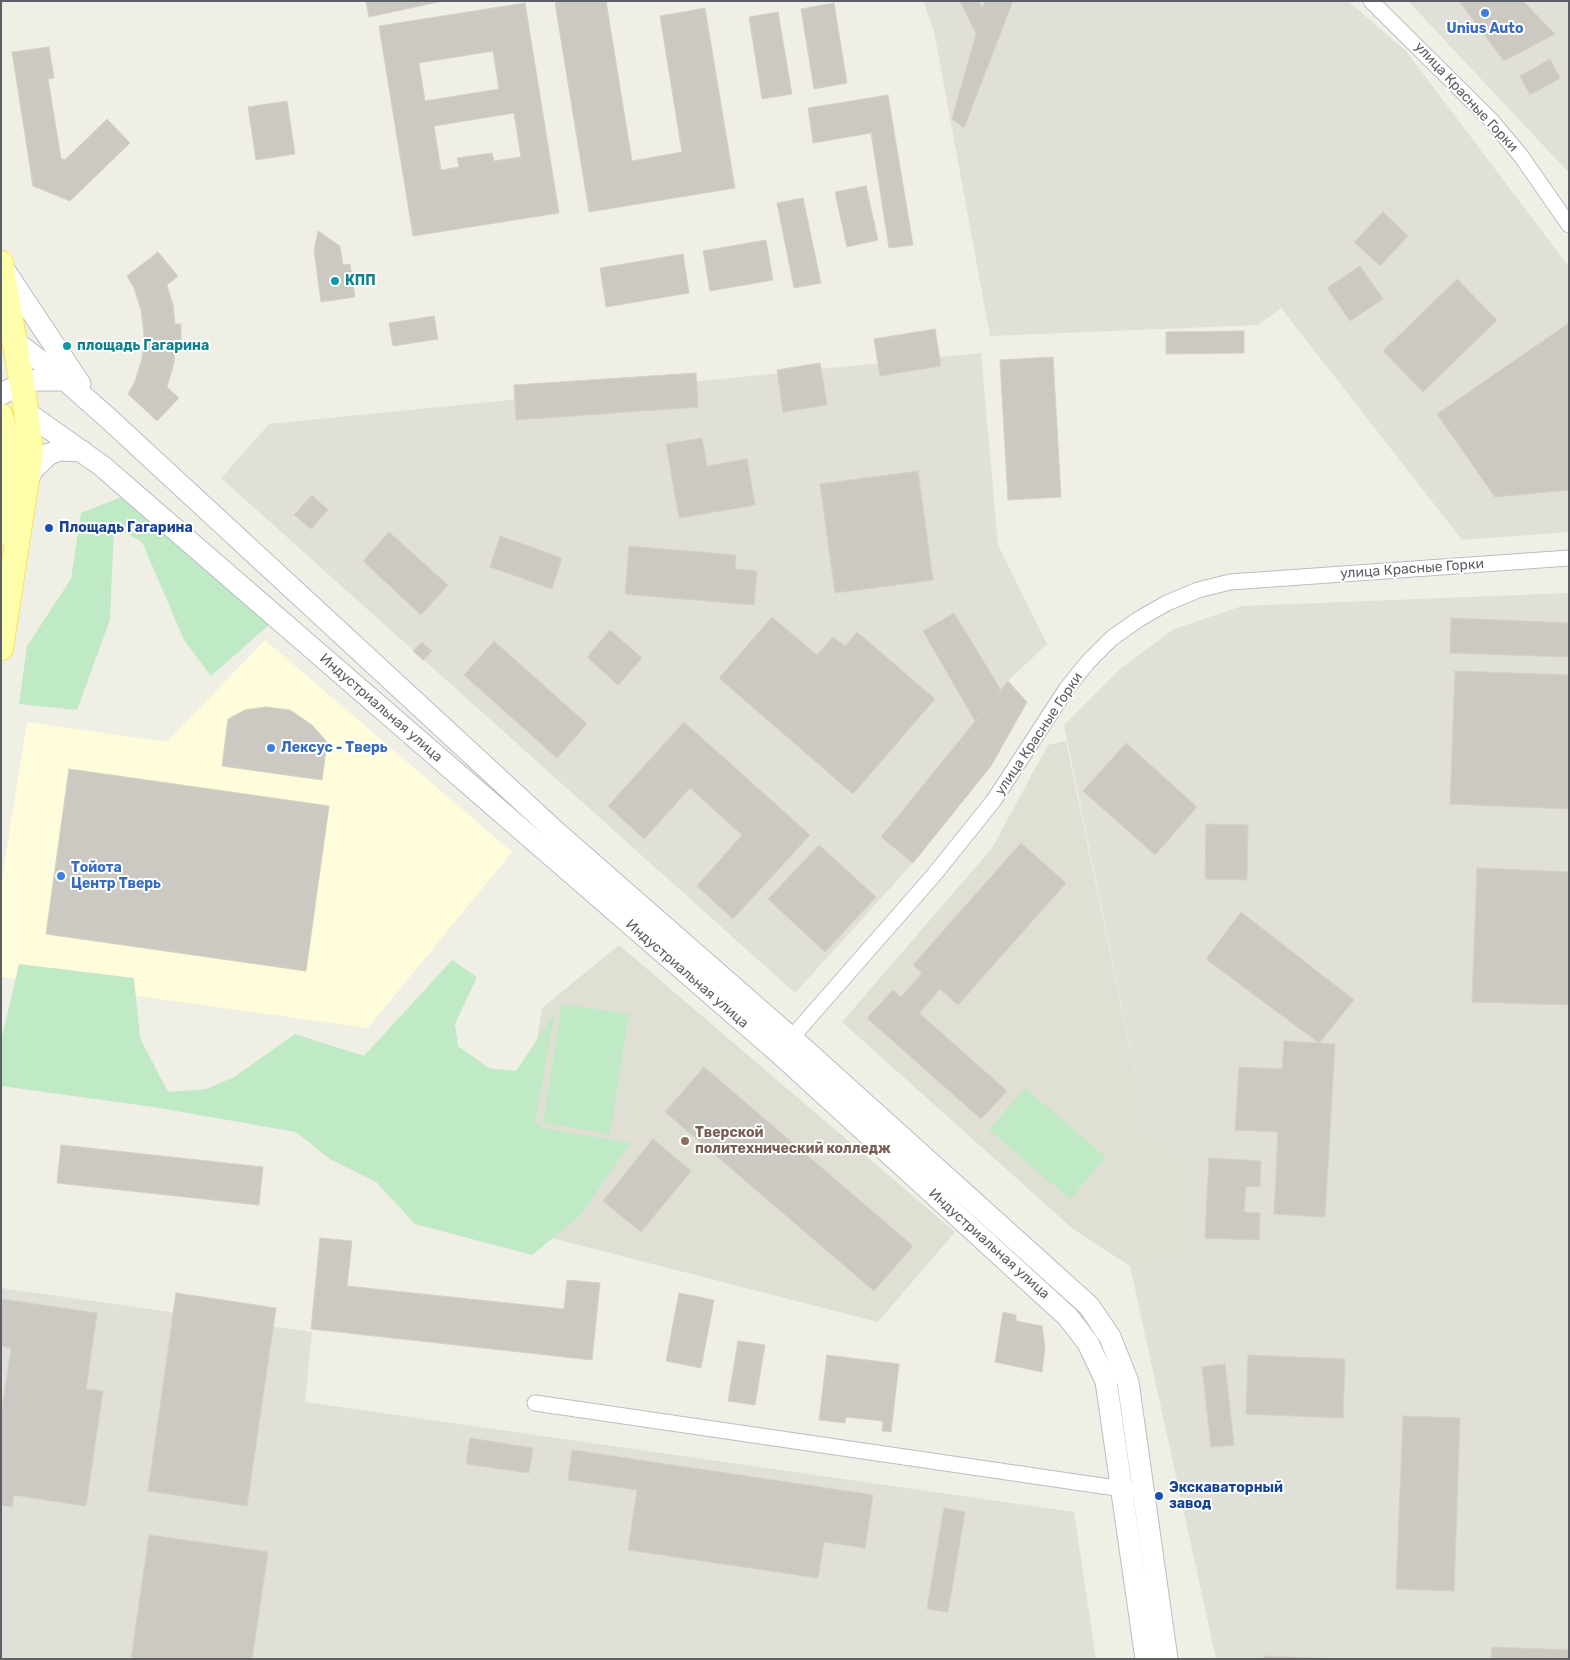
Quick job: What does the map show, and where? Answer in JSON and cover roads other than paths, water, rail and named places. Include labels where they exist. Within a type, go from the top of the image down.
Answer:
[{"type":"main road","points":[[1,533],[13,476],[31,452],[26,412],[12,389],[5,340],[2,264]]},
{"type":"main road","points":[[1,400],[26,412]]},
{"type":"main road","points":[[1,416],[13,476],[1,648]]},
{"type":"street","name":"улица Красные Горки","points":[[1371,1],[1490,120],[1521,156],[1569,225]]},
{"type":"street","name":"Индустриальная улица","points":[[2,264],[96,407]]},
{"type":"street","name":"Индустриальная улица","points":[[5,340],[65,380],[96,407],[785,1045],[1075,1325],[1092,1351],[1106,1381],[1146,1659]]},
{"type":"street","points":[[12,389],[43,380],[65,380]]},
{"type":"street","name":"Индустриальная улица","points":[[26,412],[82,451],[1080,1296],[1110,1337],[1125,1373],[1168,1659]]},
{"type":"street","points":[[13,476],[32,469],[49,454],[66,450],[82,451]]},
{"type":"street","name":"улица Красные Горки","points":[[785,1045],[933,876],[994,800],[1067,688],[1088,662],[1112,638],[1138,619],[1167,602],[1198,590],[1230,582],[1569,558]]},
{"type":"street","points":[[535,1403],[1143,1492]]},
{"type":"place","name":"Unius Auto","points":[[1485,13]]},
{"type":"place","name":"КПП","points":[[335,281]]},
{"type":"place","name":"площадь Гагарина","points":[[67,346]]},
{"type":"place","name":"Площадь Гагарина","points":[[49,528]]},
{"type":"place","name":"Лексус - Тверь","points":[[271,748]]},
{"type":"place","name":"Тойота Центр Тверь","points":[[61,876]]},
{"type":"place","name":"Тверской политехнический колледж","points":[[685,1141]]},
{"type":"place","name":"Экскаваторный завод","points":[[1159,1496]]}]
